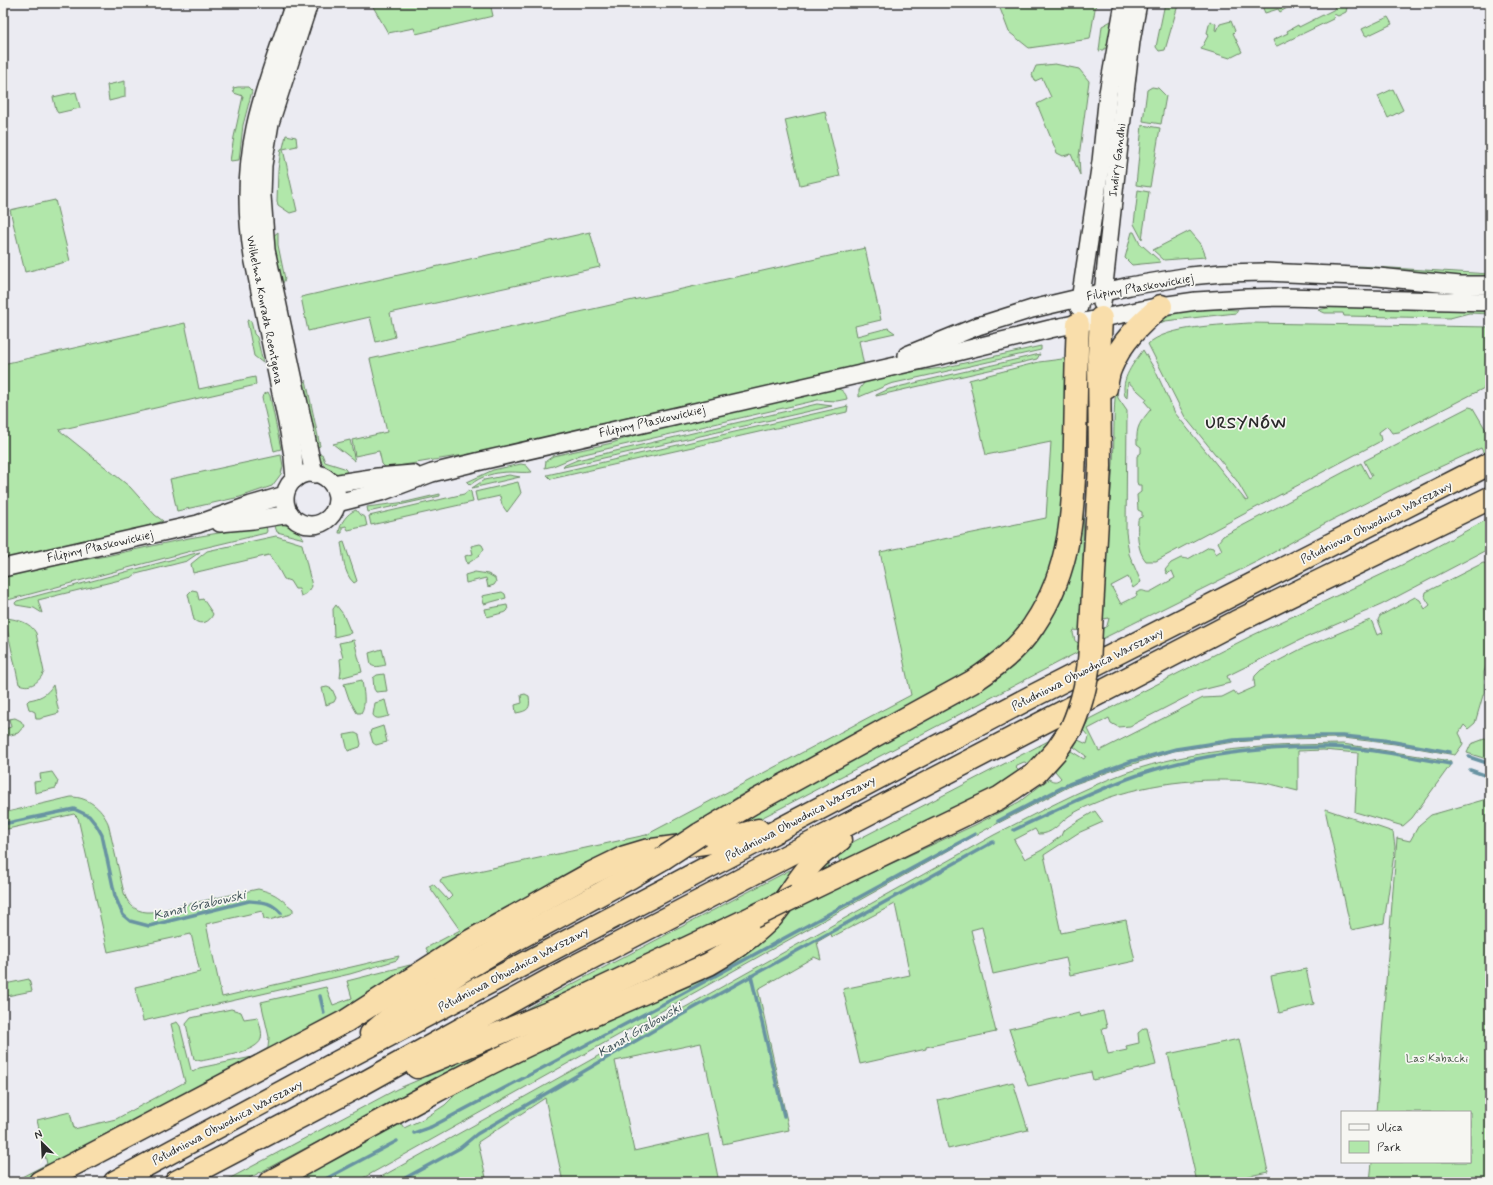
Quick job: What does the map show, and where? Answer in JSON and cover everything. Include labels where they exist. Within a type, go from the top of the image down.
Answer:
[{"type":"highway","points":[[1100,409],[1111,366],[1124,344],[1145,319],[1161,306]]},
{"type":"highway","points":[[355,1088],[421,1066],[556,1010],[999,798],[1036,773],[1056,751],[1071,729],[1081,706],[1086,688],[1097,540],[1100,409],[1099,356],[1101,318]]},
{"type":"highway","points":[[338,1062],[392,1016],[462,971],[504,946],[638,874],[752,803],[972,682],[990,670],[1015,648],[1034,627],[1048,602],[1060,574],[1071,523],[1074,488],[1078,324]]},
{"type":"highway","name":"Południowa Obwodnica Warszawy","points":[[115,1182],[338,1062],[1031,697],[1489,464]]},
{"type":"highway","points":[[176,1182],[355,1088],[566,971],[1229,626],[1490,498]]},
{"type":"highway","points":[[270,1182],[404,1109],[540,1039],[709,964],[730,952],[749,939],[772,917],[818,857],[877,810]]},
{"type":"highway","points":[[40,1182],[346,1021],[472,940],[592,873],[625,857],[645,851],[719,841],[803,817]]},
{"type":"main road","name":"Wilhelma Konrada Roentgena","points":[[294,3],[266,85],[255,127],[248,172],[248,203],[252,257],[289,432],[295,479]]},
{"type":"main road","name":"Wilhelma Konrada Roentgena","points":[[309,3],[270,123],[264,165],[262,196],[264,229],[269,264],[314,474]]},
{"type":"main road","name":"Indiry Gandhi","points":[[1078,324],[1079,298],[1100,162],[1108,93],[1124,3]]},
{"type":"main road","name":"Indiry Gandhi","points":[[1101,318],[1120,126],[1131,41],[1138,3]]},
{"type":"main road","name":"Filipiny Płaskowickiej","points":[[874,371],[940,341],[999,318],[1103,292],[1161,280],[1222,273],[1265,272],[1378,277],[1460,285],[1490,285]]},
{"type":"main road","name":"Filipiny Płaskowickiej","points":[[337,504],[384,491],[432,473],[527,450],[1101,318],[1161,306],[1223,299],[1261,297],[1490,302]]},
{"type":"main road","name":"Filipiny Płaskowickiej","points":[[332,484],[378,477],[432,473]]},
{"type":"main road","points":[[314,474],[321,476],[332,484],[336,493],[337,504],[331,516],[322,523],[316,525],[304,524],[296,521],[286,508],[285,495],[287,489],[295,479],[302,475],[314,474]]},
{"type":"main road","name":"Filipiny Płaskowickiej","points":[[3,568],[198,524],[285,495]]},
{"type":"main road","name":"Filipiny Płaskowickiej","points":[[198,524],[253,520],[290,514]]},
{"type":"green space","points":[[371,3],[490,3],[493,16],[416,34],[414,28],[388,33]]},
{"type":"green space","points":[[998,3],[1096,3],[1090,39],[1029,48],[1009,32]]},
{"type":"green space","points":[[1165,3],[1178,5],[1165,50],[1159,51],[1156,47]]},
{"type":"green space","points":[[1267,3],[1290,3],[1286,5],[1287,8],[1280,12],[1278,9],[1265,13],[1262,6]]},
{"type":"green space","points":[[1338,3],[1348,3],[1346,12],[1338,16],[1334,14],[1333,19],[1277,46],[1275,45],[1273,40],[1288,33],[1287,31],[1298,25],[1299,27],[1335,9],[1334,7],[1339,4]]},
{"type":"green space","points":[[1388,17],[1392,24],[1367,36],[1365,35],[1362,29]]},
{"type":"green space","points":[[1113,20],[1109,43],[1104,50],[1099,51],[1102,26]]},
{"type":"green space","points":[[1210,21],[1216,24],[1215,30],[1217,31],[1220,24],[1231,21],[1235,31],[1233,33],[1242,52],[1230,58],[1201,49],[1209,34],[1207,33]]},
{"type":"green space","points":[[1055,64],[1079,69],[1089,81],[1079,157],[1080,175],[1071,154],[1063,156],[1057,153],[1037,104],[1051,97],[1042,78],[1035,81],[1032,75],[1036,66]]},
{"type":"green space","points":[[125,81],[125,97],[109,101],[107,85]]},
{"type":"green space","points":[[248,87],[252,91],[243,125],[239,160],[230,161],[243,96],[234,93],[233,88]]},
{"type":"green space","points":[[1152,87],[1158,88],[1166,96],[1161,124],[1143,121],[1147,90]]},
{"type":"green space","points":[[1393,89],[1403,110],[1388,118],[1378,96]]},
{"type":"green space","points":[[76,92],[80,108],[58,113],[53,97]]},
{"type":"green space","points":[[825,111],[840,176],[800,185],[785,120]]},
{"type":"green space","points":[[1142,125],[1160,128],[1150,187],[1136,185]]},
{"type":"green space","points":[[286,135],[296,137],[297,146],[283,149],[297,211],[290,213],[278,205],[277,201],[278,170],[281,149],[283,148]]},
{"type":"green space","points":[[1138,190],[1149,192],[1142,239],[1134,224]]},
{"type":"green space","points":[[55,200],[70,261],[25,272],[10,210]]},
{"type":"green space","points":[[1190,231],[1201,244],[1206,257],[1164,260],[1153,250]]},
{"type":"green space","points":[[278,232],[278,245],[285,279],[283,283],[279,284],[272,237]]},
{"type":"green space","points":[[590,232],[600,267],[390,313],[395,337],[376,342],[370,317],[308,331],[301,297]]},
{"type":"green space","points":[[1132,232],[1134,232],[1141,246],[1143,246],[1161,262],[1132,265],[1125,258]]},
{"type":"green space","points":[[865,248],[881,320],[855,326],[857,336],[888,328],[895,333],[859,341],[864,366],[482,452],[386,468],[382,464],[379,451],[355,456],[352,440],[387,432],[370,359]]},
{"type":"green space","points":[[1358,266],[1490,274],[1490,278],[1437,276]]},
{"type":"green space","points":[[1337,306],[1490,309],[1490,314],[1469,313],[1450,318],[1344,316],[1343,313],[1325,313],[1318,310]]},
{"type":"green space","points":[[1198,308],[1238,310],[1236,313],[1165,321],[1155,325],[1155,323],[1176,313]]},
{"type":"green space","points":[[248,320],[251,321],[254,334],[257,337],[263,363],[254,356]]},
{"type":"green space","points":[[185,323],[199,389],[255,377],[256,385],[59,430],[130,487],[155,515],[163,521],[135,530],[3,560],[3,364]]},
{"type":"green space","points":[[1249,323],[1490,327],[1490,385],[1399,432],[1392,433],[1387,426],[1379,432],[1381,440],[1379,442],[1156,561],[1146,561],[1139,547],[1138,536],[1138,520],[1142,517],[1142,512],[1138,510],[1137,495],[1141,492],[1141,485],[1138,485],[1137,482],[1137,456],[1141,453],[1141,447],[1137,444],[1137,432],[1144,418],[1151,409],[1145,402],[1147,399],[1128,382],[1127,398],[1125,396],[1124,383],[1126,377],[1143,350],[1155,370],[1175,413],[1246,501],[1248,500],[1237,481],[1185,417],[1148,344],[1156,338],[1181,330]]},
{"type":"green space","points":[[1041,346],[1041,350],[890,384],[859,397],[859,390],[866,380],[885,375],[942,368]]},
{"type":"green space","points":[[1040,354],[1037,359],[876,396],[889,389]]},
{"type":"green space","points":[[1070,358],[1060,522],[1052,563],[1035,604],[1023,624],[1004,644],[983,661],[947,684],[739,796],[680,835],[377,993],[48,1169],[19,1182],[12,1182],[47,1164],[37,1120],[70,1112],[74,1129],[116,1119],[185,1082],[171,1024],[177,1022],[180,1026],[191,1070],[193,1072],[199,1068],[252,1057],[268,1048],[269,1037],[261,1002],[326,987],[333,1005],[352,998],[347,981],[410,965],[411,967],[429,954],[426,948],[460,930],[429,886],[433,884],[448,900],[452,896],[440,881],[441,879],[646,835],[911,695],[880,552],[1046,518],[1051,442],[986,455],[969,380],[1039,362]]},
{"type":"green space","points":[[1119,370],[1121,373],[1118,381],[1118,398],[1127,411],[1126,532],[1129,554],[1141,582],[1133,588],[1128,577],[1111,586],[1121,604],[1137,596],[1136,593],[1143,591],[1150,592],[1175,578],[1172,571],[1167,574],[1165,570],[1171,563],[1181,558],[1188,559],[1209,547],[1213,548],[1216,554],[1222,550],[1218,542],[1223,536],[1361,463],[1369,478],[1372,476],[1364,461],[1469,407],[1473,408],[1486,430],[1490,428],[1490,465],[1481,448],[1403,484],[1322,525],[1260,560],[1102,639],[1102,629],[1107,626],[1109,618],[1103,619],[1102,600],[1104,560],[1112,482],[1115,394]]},
{"type":"green space","points":[[306,380],[320,446],[315,448],[303,385]]},
{"type":"green space","points":[[834,388],[843,391],[846,394],[847,399],[837,401],[818,400],[580,455],[545,468],[546,461],[553,456],[612,443],[650,430]]},
{"type":"green space","points":[[268,392],[281,449],[274,451],[262,398],[263,395]]},
{"type":"green space","points":[[817,404],[832,406],[563,466],[577,460]]},
{"type":"green space","points":[[848,406],[847,412],[551,479],[547,475]]},
{"type":"green space","points":[[350,440],[355,461],[333,444]]},
{"type":"green space","points":[[317,454],[322,454],[325,462],[344,468],[347,475],[333,472],[322,463]]},
{"type":"green space","points":[[281,455],[283,466],[281,474],[272,486],[240,497],[177,511],[170,479]]},
{"type":"green space","points":[[521,464],[526,465],[532,472],[499,473],[488,475],[470,485],[467,482],[493,470]]},
{"type":"green space","points":[[509,475],[520,477],[472,488],[484,480]]},
{"type":"green space","points":[[1084,479],[1082,631],[1074,630],[1073,633],[1075,641],[1080,644],[1082,650],[781,808],[751,823],[729,830],[754,810],[948,705],[1055,611],[1066,587],[1074,563]]},
{"type":"green space","points":[[518,482],[521,493],[507,512],[502,505],[500,496],[477,501],[475,492]]},
{"type":"green space","points":[[469,490],[471,492],[473,502],[371,525],[369,516],[464,494]]},
{"type":"green space","points":[[440,494],[440,496],[368,512],[367,507],[406,502]]},
{"type":"green space","points":[[356,510],[360,515],[365,517],[367,526],[348,530],[346,526],[342,527],[342,533],[339,533],[344,519]]},
{"type":"green space","points":[[1490,518],[1490,548],[1381,605],[1300,640],[1227,676],[1230,683],[1198,691],[1130,726],[1118,727],[1111,723],[1109,718],[1088,729],[1099,751],[1203,698],[1222,697],[1234,691],[1237,695],[1255,687],[1255,676],[1261,670],[1301,649],[1370,620],[1377,635],[1383,633],[1378,620],[1380,616],[1415,597],[1420,600],[1425,609],[1430,605],[1425,597],[1426,592],[1483,563],[1490,564],[1490,656],[1484,672],[1484,692],[1475,723],[1468,729],[1464,725],[1459,733],[1463,744],[1455,755],[1395,744],[1343,738],[1278,739],[1235,742],[1174,751],[1072,785],[985,830],[356,1182],[287,1182],[400,1122],[404,1128],[425,1118],[445,1105],[463,1087],[784,913],[975,825],[1019,802],[1049,779],[1055,781],[1061,778],[1055,771],[1071,751],[1084,759],[1086,756],[1074,747],[1078,740],[1087,744],[1089,737],[1083,730],[1089,719],[1251,636],[1406,563]]},
{"type":"green space","points":[[274,524],[291,527],[299,532],[304,539],[277,532]]},
{"type":"green space","points":[[266,525],[266,533],[191,551],[4,601],[3,599],[3,582],[5,578],[10,575],[35,568],[106,556],[189,538]]},
{"type":"green space","points":[[276,536],[302,544],[312,586],[309,591],[301,596],[299,589],[295,589],[290,581],[284,579],[269,555],[193,573],[191,564],[207,551]]},
{"type":"green space","points":[[344,542],[357,581],[354,583],[350,579],[344,564],[341,543]]},
{"type":"green space","points":[[480,544],[484,549],[479,556],[467,564],[465,556],[473,554],[471,546]]},
{"type":"green space","points":[[200,552],[187,561],[136,574],[132,577],[38,600],[42,613],[34,608],[16,605],[15,603],[17,601]]},
{"type":"green space","points":[[475,572],[488,574],[495,578],[496,582],[494,585],[488,587],[486,578],[466,583],[465,575]]},
{"type":"green space","points":[[192,590],[197,591],[199,600],[203,599],[213,614],[208,621],[200,623],[194,620],[188,594]]},
{"type":"green space","points":[[502,592],[505,594],[506,598],[484,604],[482,596]]},
{"type":"green space","points":[[336,605],[343,614],[351,633],[334,637],[333,609]]},
{"type":"green space","points":[[507,605],[508,610],[506,612],[487,617],[485,609]]},
{"type":"green space","points":[[7,618],[27,624],[36,633],[44,672],[40,679],[34,684],[27,686],[19,684],[5,619]]},
{"type":"green space","points":[[354,640],[362,672],[340,678],[340,659],[343,658],[339,643]]},
{"type":"green space","points":[[382,649],[386,665],[376,667],[371,665],[369,653]]},
{"type":"green space","points":[[384,674],[387,691],[376,692],[374,689],[373,678],[377,675]]},
{"type":"green space","points":[[362,680],[364,705],[361,713],[357,713],[349,699],[344,684]]},
{"type":"green space","points":[[53,685],[59,713],[36,719],[35,712],[29,709],[27,702],[43,696]]},
{"type":"green space","points":[[327,687],[332,689],[336,698],[334,702],[326,705],[322,688]]},
{"type":"green space","points":[[525,694],[529,696],[529,707],[526,710],[516,713],[515,705],[522,703],[521,695]]},
{"type":"green space","points":[[385,700],[389,716],[380,718],[374,717],[375,703]]},
{"type":"green space","points":[[15,718],[21,721],[24,726],[18,733],[7,736],[5,729],[11,727],[9,719]]},
{"type":"green space","points":[[383,726],[387,742],[376,745],[373,743],[370,733],[371,730]]},
{"type":"green space","points":[[355,733],[359,735],[361,744],[360,747],[348,751],[344,735]]},
{"type":"green space","points":[[1490,737],[1490,760],[1467,753],[1471,744]]},
{"type":"green space","points":[[1054,738],[1031,764],[1024,762],[1017,765],[1016,768],[1021,773],[1012,779],[841,865],[838,857],[829,863],[829,869],[809,878],[839,851],[851,843]]},
{"type":"green space","points":[[1343,744],[1451,761],[1449,767],[1412,818],[1403,826],[1355,812],[1358,753],[1323,750],[1298,751],[1298,791],[1267,783],[1236,780],[1194,781],[1151,786],[1109,797],[1087,806],[1069,816],[1047,833],[1038,834],[1035,829],[1014,840],[1025,859],[1042,850],[1061,836],[1063,831],[1095,811],[1103,822],[1078,833],[1044,855],[1061,933],[1126,920],[1135,961],[1070,975],[1066,958],[993,974],[982,927],[971,930],[996,1032],[926,1047],[926,1049],[860,1064],[843,989],[910,975],[895,904],[832,937],[831,934],[817,942],[821,960],[814,957],[758,989],[789,1130],[723,1144],[701,1043],[615,1061],[634,1151],[709,1134],[719,1182],[563,1182],[545,1098],[478,1142],[487,1182],[372,1182],[994,835],[1091,787],[1125,773],[1151,765],[1205,753],[1288,745]]},
{"type":"green space","points":[[52,772],[58,781],[56,788],[35,793],[34,782],[41,781],[40,774]]},
{"type":"green space","points":[[71,797],[83,799],[93,804],[102,813],[108,823],[124,893],[131,905],[138,910],[152,912],[258,889],[274,894],[293,909],[291,914],[269,920],[264,919],[262,911],[206,924],[222,997],[399,956],[397,960],[350,974],[143,1021],[135,987],[200,972],[191,934],[108,952],[78,818],[74,814],[3,830],[3,813]]},
{"type":"green space","name":"Las Kabacki","points":[[1490,798],[1490,1182],[1370,1182],[1372,1163],[1471,1163],[1471,1111],[1376,1111],[1397,838],[1410,841],[1419,825],[1431,815]]},
{"type":"green space","points":[[1325,809],[1393,832],[1395,847],[1384,923],[1351,930]]},
{"type":"green space","points":[[790,870],[792,872],[769,900],[498,1025],[542,1000]]},
{"type":"green space","points":[[1306,969],[1314,1004],[1279,1013],[1271,976]]},
{"type":"green space","points":[[29,979],[32,991],[7,996],[5,984]]},
{"type":"green space","points":[[231,1009],[241,1012],[244,1019],[258,1017],[262,1034],[258,1044],[252,1048],[234,1054],[201,1061],[194,1059],[186,1024],[191,1018]]},
{"type":"green space","points":[[1103,1011],[1107,1027],[1102,1028],[1108,1054],[1127,1050],[1126,1046],[1139,1043],[1138,1033],[1144,1028],[1147,1028],[1156,1065],[1093,1080],[1091,1072],[1028,1086],[1009,1029],[1079,1013],[1080,1017]]},
{"type":"green space","points":[[528,1034],[242,1182],[223,1182],[397,1089]]},
{"type":"green space","points":[[1239,1039],[1268,1172],[1221,1182],[1197,1182],[1168,1054]]},
{"type":"green space","points":[[1013,1082],[1028,1130],[948,1149],[938,1100]]},
{"type":"waterway","points":[[998,821],[1069,784],[1132,761],[1176,749],[1234,740],[1300,736],[1343,736],[1383,740],[1450,752]]},
{"type":"waterway","points":[[1014,830],[1070,803],[1127,779],[1175,764],[1224,754],[1299,747],[1340,747],[1387,753],[1450,764]]},
{"type":"waterway","points":[[1469,757],[1490,764]]},
{"type":"waterway","points":[[1470,770],[1490,777]]},
{"type":"waterway","name":"Kanał Grabowski","points":[[3,824],[74,809],[89,816],[102,835],[115,896],[123,915],[130,921],[149,926],[249,901],[267,903],[281,913]]},
{"type":"waterway","points":[[414,1133],[431,1127],[669,1001],[975,834]]},
{"type":"waterway","name":"Kanał Grabowski","points":[[398,1182],[460,1148],[477,1134],[656,1029],[993,842]]},
{"type":"waterway","name":"Kanał Grabowski","points":[[751,976],[784,1116]]},
{"type":"waterway","name":"Kanał Grabowski","points":[[320,996],[324,1013]]},
{"type":"waterway","points":[[320,1182],[397,1141]]},
{"type":"district","name":"URSYNÓW","points":[[1246,422]]}]
